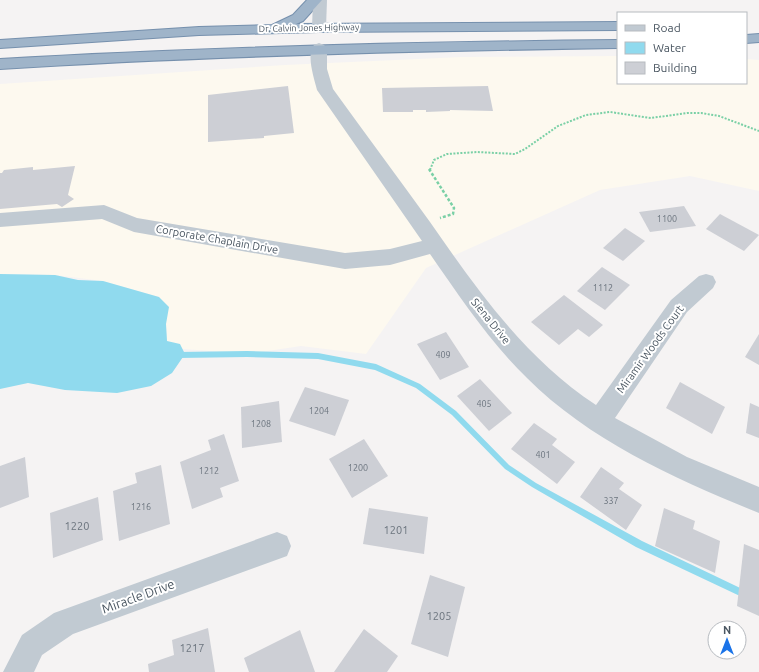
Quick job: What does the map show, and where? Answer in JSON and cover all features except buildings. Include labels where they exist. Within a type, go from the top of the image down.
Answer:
[{"type":"highway","points":[[273,29],[298,18],[315,0]]},
{"type":"highway","points":[[319,38],[322,42],[340,38],[454,32],[516,26]]},
{"type":"highway","name":"Dr. Calvin Jones Highway","points":[[0,64],[102,57],[319,38],[516,26],[617,26]]},
{"type":"highway","points":[[747,27],[759,27]]},
{"type":"highway","name":"Dr. Calvin Jones Highway","points":[[0,44],[199,31],[273,29],[319,38],[617,44]]},
{"type":"highway","points":[[747,39],[759,38]]},
{"type":"highway","points":[[747,46],[759,46]]},
{"type":"street","name":"Siena Drive","points":[[320,0],[319,69],[325,90],[483,314],[526,362],[553,387],[599,421],[664,458],[742,494],[759,500]]},
{"type":"street","name":"Corporate Chaplain Drive","points":[[0,220],[104,212],[134,225],[345,261],[390,257],[435,245]]},
{"type":"street","name":"Miramir Woods Court","points":[[599,421],[679,306],[706,282]]},
{"type":"street","name":"Miracle Drive","points":[[18,672],[32,644],[64,623],[277,546]]},
{"type":"path","points":[[436,220],[453,214],[454,208],[429,169],[434,160],[446,154],[458,152],[515,154],[525,149],[558,126],[586,115],[610,112],[651,118],[687,113],[701,113],[719,116],[759,131]]},
{"type":"shaded area","points":[[617,56],[617,84],[747,84],[747,59],[759,60],[759,191],[690,176],[600,190],[426,268],[366,354],[301,346],[247,354],[172,348],[167,341],[166,324],[159,297],[103,281],[55,275],[0,274],[0,84],[285,65],[462,57]]},
{"type":"water","points":[[0,274],[55,275],[78,280],[103,281],[159,297],[169,307],[166,324],[167,341],[180,344],[185,354],[172,373],[151,386],[117,393],[65,390],[28,383],[0,389]]},
{"type":"waterway","points":[[178,355],[247,354],[318,356],[376,367],[418,386],[454,413],[507,467],[534,485],[639,544],[759,601]]}]
